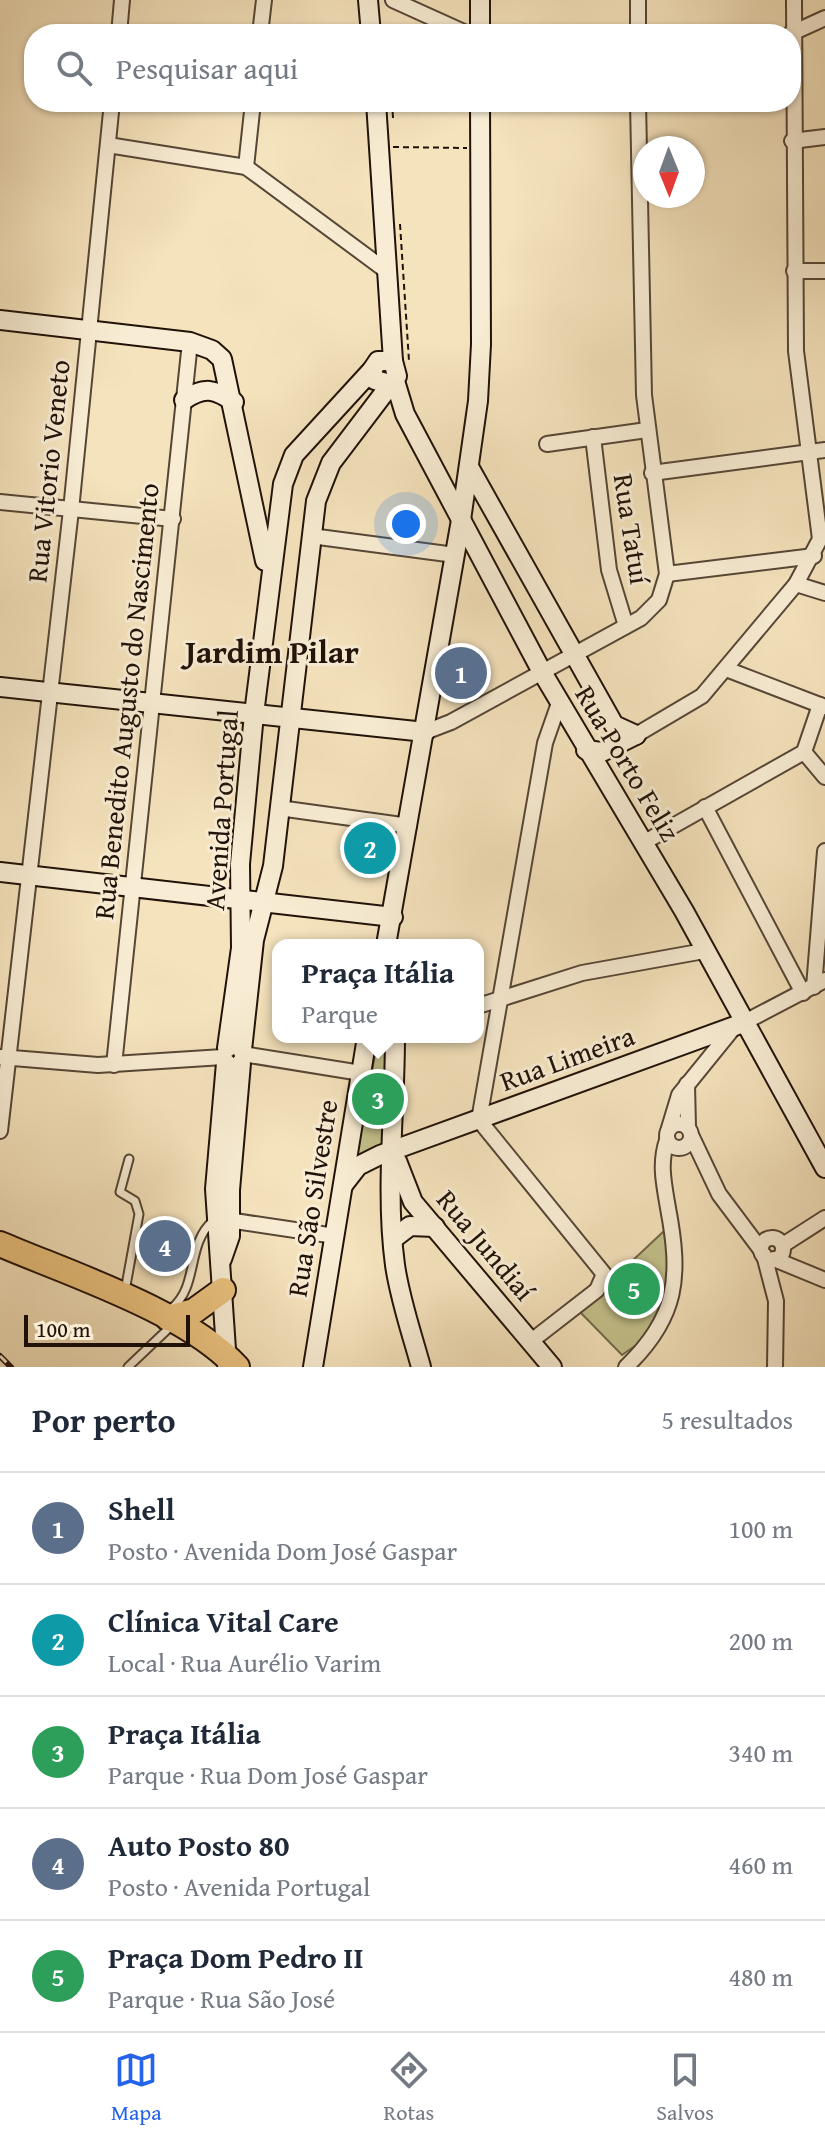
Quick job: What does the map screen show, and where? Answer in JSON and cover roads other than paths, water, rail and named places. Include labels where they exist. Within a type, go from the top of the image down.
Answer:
[{"type":"highway","points":[[0,1244],[124,1297],[229,1364]]},
{"type":"highway","points":[[0,1258],[165,1321],[194,1311],[223,1290]]},
{"type":"street","points":[[120,24],[122,0]]},
{"type":"street","points":[[261,24],[264,0]]},
{"type":"street","points":[[368,0],[370,24]]},
{"type":"street","points":[[393,0],[446,24]]},
{"type":"street","points":[[480,0],[480,24]]},
{"type":"street","points":[[638,0],[638,24]]},
{"type":"street","points":[[793,24],[794,0]]},
{"type":"street","points":[[801,30],[825,18]]},
{"type":"street","name":"Rua Vitorio Veneto","points":[[0,1131],[4,1058],[31,876],[111,112]]},
{"type":"street","points":[[246,167],[252,112]]},
{"type":"street","name":"Avenida Portugal","points":[[238,1057],[240,864],[268,579],[283,484],[294,455],[381,364],[389,333],[377,112]]},
{"type":"street","points":[[388,939],[469,467],[481,358],[480,112]]},
{"type":"street","points":[[0,687],[425,732],[451,722],[641,618],[659,600],[667,574],[647,430],[640,289],[638,112]]},
{"type":"street","points":[[599,750],[636,735],[693,703],[820,560],[796,351],[792,112]]},
{"type":"street","points":[[792,141],[825,137]]},
{"type":"street","points":[[108,145],[246,167],[388,272]]},
{"type":"street","points":[[794,271],[825,271]]},
{"type":"street","points":[[0,320],[190,342],[212,350],[222,359],[234,402],[268,579]]},
{"type":"street","name":"Rua Benedito Augusto do Nascimento","points":[[114,1065],[130,887],[173,519],[190,342]]},
{"type":"street","name":"Rua Porto Feliz","points":[[381,364],[398,371],[392,382],[405,414],[542,672],[559,703],[599,750],[600,774],[704,951],[739,1024],[825,1168]]},
{"type":"street","name":"Avenida Portugal","points":[[229,1364],[222,1259],[238,1057],[254,940],[262,900],[271,876],[311,536],[321,480],[392,382]]},
{"type":"street","points":[[184,400],[197,391],[211,389],[234,402]]},
{"type":"street","points":[[368,419],[405,414]]},
{"type":"street","points":[[547,444],[647,430]]},
{"type":"street","name":"Rua Tatuí","points":[[593,437],[607,558],[626,626]]},
{"type":"street","points":[[652,473],[825,450]]},
{"type":"street","points":[[469,467],[614,725],[636,735]]},
{"type":"street","points":[[0,502],[173,519]]},
{"type":"street","points":[[258,518],[276,527]]},
{"type":"street","points":[[311,536],[455,555]]},
{"type":"street","points":[[667,574],[820,560]]},
{"type":"street","points":[[796,584],[825,593]]},
{"type":"street","points":[[643,843],[804,752],[823,706],[726,669]]},
{"type":"street","points":[[530,1342],[597,1290],[604,1274],[479,1120],[545,743],[559,703]]},
{"type":"street","points":[[599,750],[614,725]]},
{"type":"street","points":[[804,752],[825,777]]},
{"type":"street","points":[[705,807],[814,987]]},
{"type":"street","points":[[279,808],[409,826]]},
{"type":"street","points":[[814,987],[825,851]]},
{"type":"street","points":[[0,872],[393,917]]},
{"type":"street","points":[[393,917],[393,939]]},
{"type":"street","points":[[484,1004],[582,973],[704,951]]},
{"type":"street","name":"Rua Limeira","points":[[353,1161],[479,1120],[739,1024],[814,987]]},
{"type":"street","points":[[626,1367],[659,1330],[671,1298],[675,1257],[664,1183],[679,1138],[675,1102],[739,1024]]},
{"type":"street","name":"Rua São Silvestre","points":[[313,1367],[344,1184],[353,1161],[361,1073],[370,1043]]},
{"type":"street","points":[[394,1043],[393,1239],[401,1294],[421,1367]]},
{"type":"street","points":[[4,1058],[114,1065],[238,1057],[361,1073]]},
{"type":"street","points":[[679,1138],[701,1159],[719,1194],[743,1227],[802,1271],[825,1280]]},
{"type":"street","name":"Rua Jundiaí","points":[[394,1150],[407,1192],[552,1367]]},
{"type":"street","points":[[773,1248],[825,1218]]},
{"type":"street","points":[[223,1228],[260,1226],[335,1236]]},
{"type":"street","points":[[393,1239],[410,1226],[435,1227]]},
{"type":"street","points":[[773,1248],[775,1367]]},
{"type":"lane","points":[[124,1297],[139,1214],[135,1201],[120,1192],[129,1159]]},
{"type":"lane","points":[[128,1367],[183,1295],[202,1230],[223,1228]]},
{"type":"railway","points":[[0,1356],[11,1367]]},
{"type":"place","name":"Shell","points":[[461,673]]},
{"type":"place","name":"Clínica Vital Care","points":[[370,848]]},
{"type":"place","name":"Praça Itália","points":[[378,1099]]},
{"type":"place","name":"Auto Posto 80","points":[[165,1246]]},
{"type":"place","name":"Praça Dom Pedro II","points":[[634,1289]]},
{"type":"district","name":"Jardim Pilar","points":[[272,652]]}]
